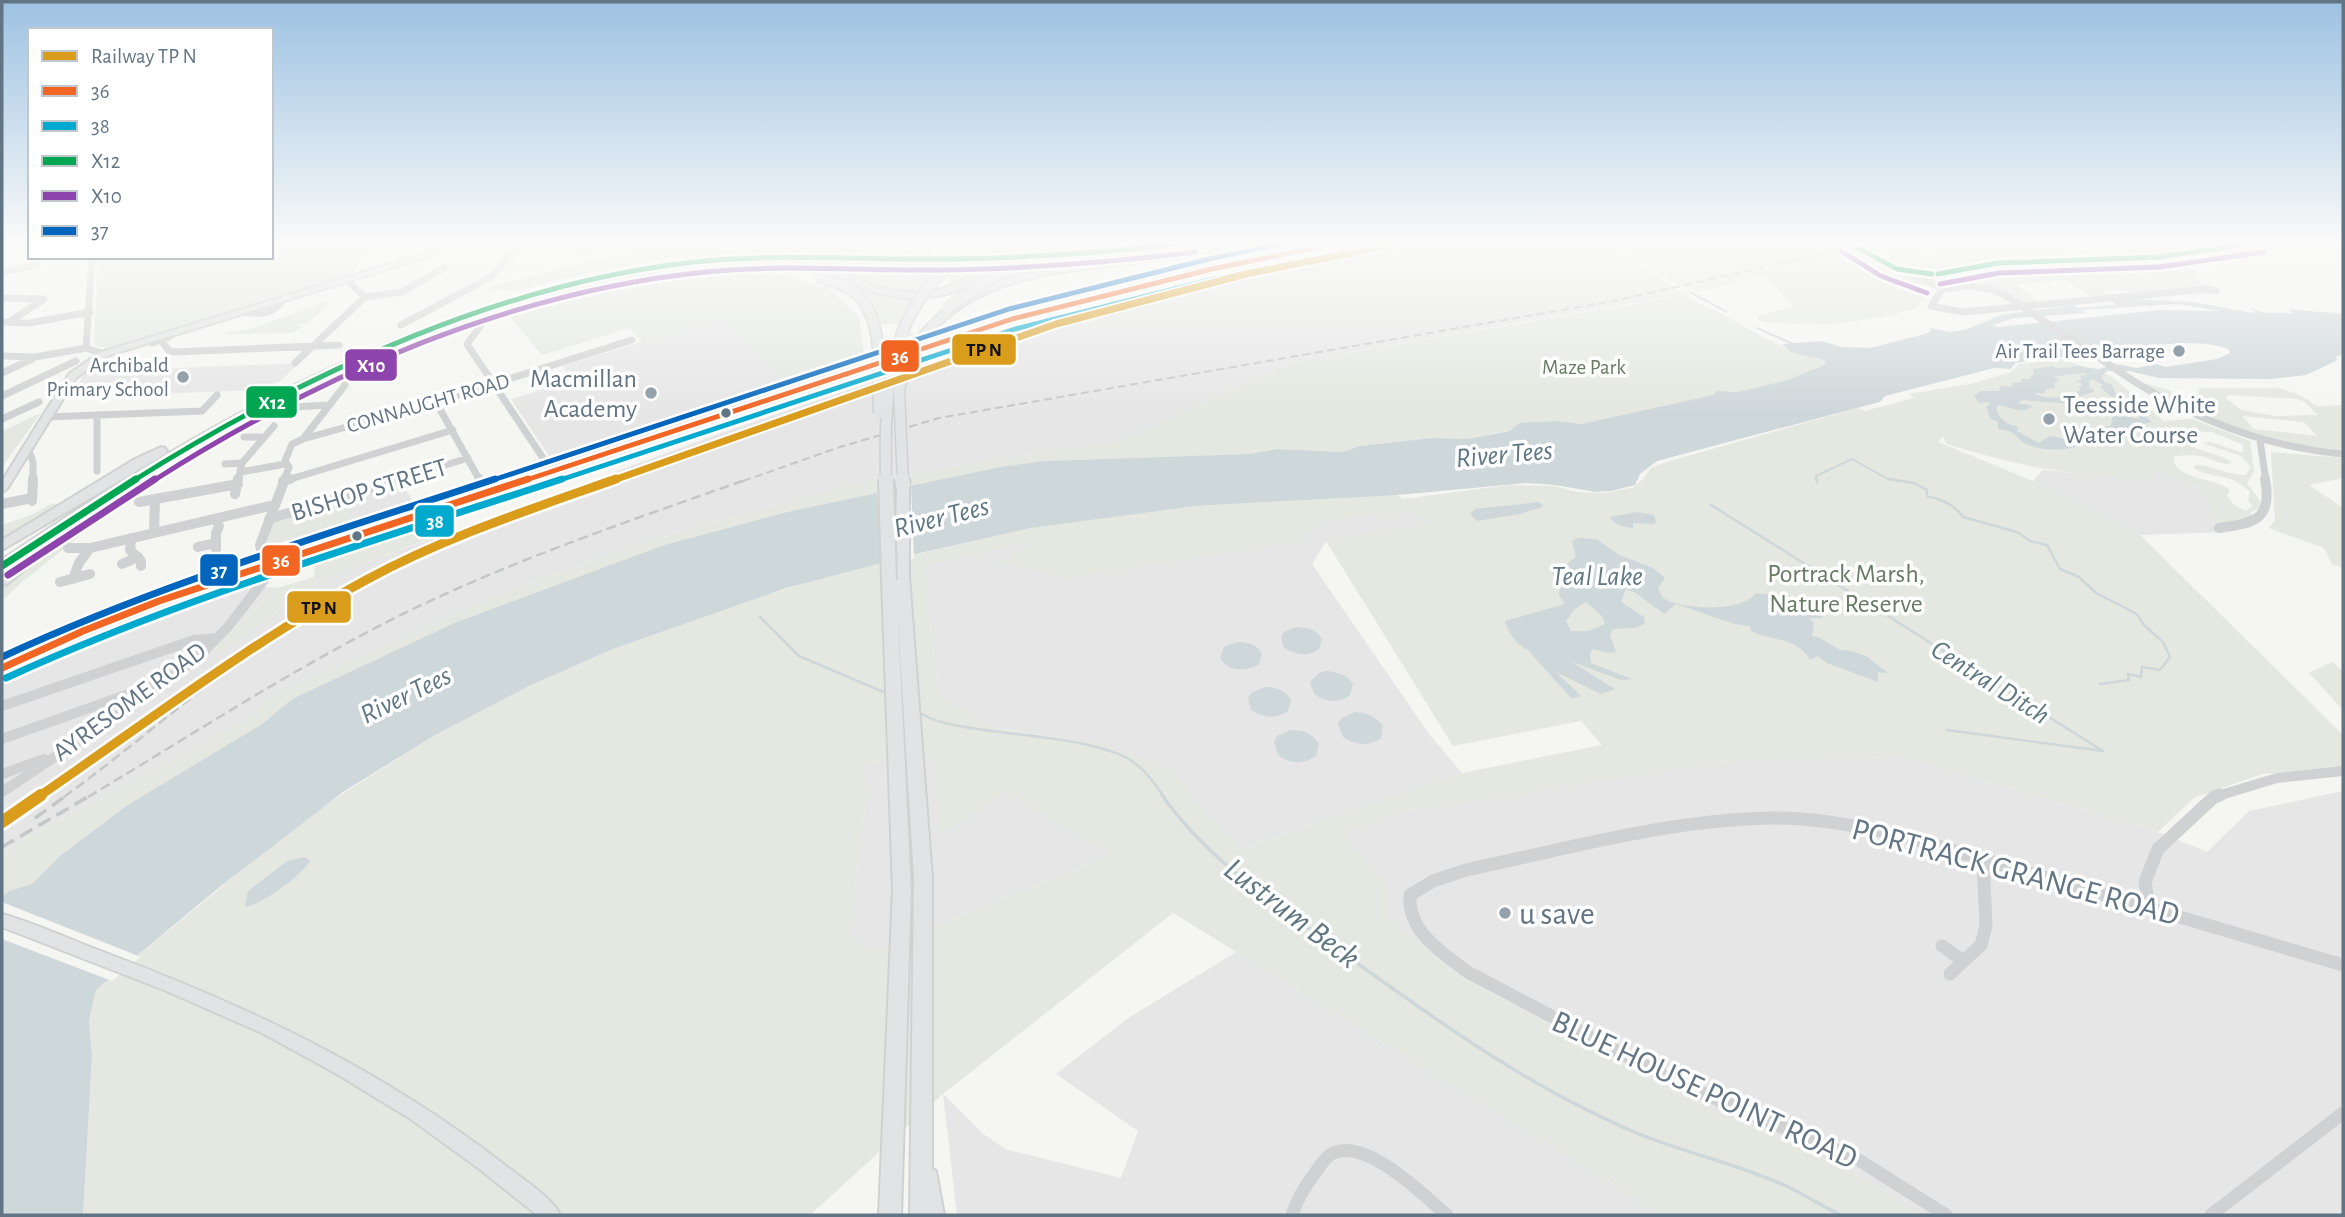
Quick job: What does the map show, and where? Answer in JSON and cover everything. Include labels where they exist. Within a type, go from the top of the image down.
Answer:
[{"type":"highway","points":[[2,546],[139,462],[259,399],[364,350],[462,312],[505,299]]},
{"type":"highway","points":[[2,566],[100,498],[200,440],[292,392],[403,342],[526,299]]},
{"type":"highway","points":[[861,299],[871,313],[876,335],[879,415],[885,431]]},
{"type":"highway","points":[[892,1215],[902,890],[885,431],[891,367],[900,338],[921,299]]},
{"type":"highway","points":[[929,299],[909,336],[898,386],[896,417],[903,485],[902,576],[923,878],[923,1160],[929,1210]]},
{"type":"highway","points":[[905,356],[912,351],[918,338],[932,322],[962,299]]},
{"type":"highway","points":[[947,309],[972,299]]},
{"type":"highway","points":[[2,581],[105,501],[200,440]]},
{"type":"highway","points":[[2,555],[63,512],[169,447]]},
{"type":"main road","points":[[2,489],[72,376],[104,354],[284,299]]},
{"type":"main road","points":[[2,668],[103,623],[208,585],[1012,319],[1093,299]]},
{"type":"main road","points":[[2,920],[265,1027],[383,1091],[452,1136],[551,1215]]},
{"type":"street","points":[[2,299],[44,299],[5,322]]},
{"type":"street","points":[[86,348],[90,299]]},
{"type":"street","points":[[295,363],[363,299]]},
{"type":"street","points":[[401,326],[451,299]]},
{"type":"street","points":[[1936,299],[1931,306],[1963,312],[2103,299]]},
{"type":"street","points":[[2009,299],[2135,383],[2194,417],[2260,440],[2343,454]]},
{"type":"street","points":[[5,322],[29,323],[90,312]]},
{"type":"street","points":[[481,325],[467,344],[551,470]]},
{"type":"street","points":[[161,340],[169,351],[175,352],[339,345]]},
{"type":"street","name":"CONNAUGHT ROAD","points":[[303,439],[436,402],[632,340]]},
{"type":"street","points":[[2,356],[35,357],[86,348],[104,354]]},
{"type":"street","points":[[2,373],[35,357]]},
{"type":"street","points":[[2,396],[76,362]]},
{"type":"street","points":[[285,464],[292,444],[303,439],[345,384]]},
{"type":"street","points":[[47,417],[202,411],[217,395]]},
{"type":"street","points":[[2,419],[39,402]]},
{"type":"street","points":[[436,402],[486,492]]},
{"type":"street","points":[[295,407],[328,405]]},
{"type":"street","points":[[97,416],[100,468]]},
{"type":"street","points":[[235,494],[242,467],[274,426]]},
{"type":"street","points":[[284,481],[453,430]]},
{"type":"street","points":[[244,437],[264,437]]},
{"type":"street","points":[[2219,528],[2246,525],[2268,507],[2269,496],[2260,440]]},
{"type":"street","points":[[2,504],[32,499],[33,462],[28,448]]},
{"type":"street","name":"BISHOP STREET","points":[[269,519],[468,458]]},
{"type":"street","points":[[225,464],[242,467],[285,464]]},
{"type":"street","points":[[265,566],[260,545],[289,467],[285,464]]},
{"type":"street","points":[[139,502],[238,484]]},
{"type":"street","points":[[154,533],[155,500]]},
{"type":"street","points":[[68,548],[90,548],[274,505]]},
{"type":"street","points":[[198,547],[216,546],[219,526],[216,519]]},
{"type":"street","points":[[122,564],[140,562],[130,550],[131,538]]},
{"type":"street","points":[[73,579],[90,548]]},
{"type":"street","name":"AYRESOME ROAD","points":[[2,792],[201,654],[268,575],[265,566]]},
{"type":"street","points":[[60,582],[90,574]]},
{"type":"street","points":[[2,706],[194,640],[216,638]]},
{"type":"street","points":[[2,739],[167,680]]},
{"type":"street","points":[[2,774],[58,753]]},
{"type":"street","points":[[2148,906],[2145,882],[2158,849],[2214,797],[2277,778],[2343,771]]},
{"type":"street","name":"PORTRACK GRANGE ROAD","points":[[1408,905],[1410,895],[1418,889],[1466,870],[1673,826],[1771,818],[1838,823],[1897,834],[2343,965]]},
{"type":"street","points":[[1950,974],[1981,946],[1986,926],[1983,859]]},
{"type":"street","name":"BLUE HOUSE POINT ROAD","points":[[1408,905],[1416,925],[1466,971],[1670,1079],[1857,1159],[1946,1215]]},
{"type":"street","points":[[1942,946],[1964,961]]},
{"type":"street","points":[[2211,1215],[2343,1113]]},
{"type":"street","points":[[1292,1215],[1298,1196],[1326,1159],[1334,1152],[1346,1149],[1368,1154],[1447,1215]]},
{"type":"shaded area","points":[[1124,299],[1656,299],[1287,363],[1123,441],[1070,447],[849,485],[652,540],[523,585],[274,695],[250,719],[2,851],[2,682],[104,630],[241,584],[277,588],[213,648],[224,651],[318,580],[716,435],[1024,329]]},
{"type":"shaded area","name":"Macmillan Academy","points":[[723,317],[790,387],[555,465],[511,399],[570,381],[563,366]]},
{"type":"shaded area","name":"Archibald Primary School","points":[[299,363],[279,382],[257,390],[77,397],[77,386],[86,372]]},
{"type":"shaded area","points":[[2043,470],[2114,477],[2153,470],[2190,481],[2208,496],[2209,513],[2229,532],[2140,535],[2033,481]]},
{"type":"shaded area","points":[[401,481],[418,511],[353,531],[340,501]]},
{"type":"shaded area","points":[[1416,511],[1429,523],[1326,541],[1312,564],[1429,734],[1462,773],[1242,849],[1204,811],[1102,744],[994,728],[940,697],[928,615],[925,565],[1038,540],[1322,521]]},
{"type":"shaded area","points":[[1904,757],[2158,832],[2207,852],[2249,811],[2343,791],[2343,1215],[1920,1215],[1850,1170],[1678,1095],[1454,973],[1389,919],[1342,833],[1412,810],[1736,760]]},
{"type":"shaded area","points":[[933,758],[1007,792],[1112,855],[876,950],[848,938],[867,794],[862,764]]},
{"type":"shaded area","points":[[1236,952],[1663,1215],[957,1215],[943,1094],[982,1133],[1005,1149],[1121,1178],[1138,1131],[1056,1074],[1127,1019]]},
{"type":"green space","points":[[96,299],[270,299],[109,347],[98,347],[94,344]]},
{"type":"green space","points":[[553,299],[840,299],[859,317],[865,362],[790,387],[722,317],[643,343],[630,328],[542,355],[506,312]]},
{"type":"green space","points":[[863,299],[916,299],[902,323],[879,325]]},
{"type":"green space","name":"Maze Park","points":[[1663,299],[1687,299],[1767,339],[1804,355],[1824,360],[1826,364],[1787,380],[1675,405],[1582,424],[1558,421],[1467,439],[1432,438],[1360,446],[1343,452],[1277,449],[1249,454],[1044,461],[1000,467],[787,512],[664,545],[454,623],[292,699],[262,724],[126,806],[60,856],[32,884],[2,896],[2,851],[250,719],[274,695],[523,585],[652,540],[849,485],[1070,447],[1123,441],[1287,363]]},
{"type":"green space","points":[[1786,299],[1924,299],[1916,308],[1888,316],[1832,324],[1768,323],[1757,319],[1760,315],[1794,307]]},
{"type":"green space","points":[[2013,299],[2035,299],[2041,303],[2024,304]]},
{"type":"green space","points":[[327,301],[326,307],[307,323],[292,325],[303,326],[293,333],[216,334],[251,329]]},
{"type":"green space","name":"Portrack Marsh, Nature Reserve","points":[[2062,359],[2111,376],[2164,421],[2192,419],[2250,441],[2254,472],[2247,483],[2260,501],[2261,507],[2252,512],[2249,519],[2222,525],[2209,513],[2208,496],[2196,485],[2157,471],[2152,473],[2157,476],[2118,480],[2114,477],[2050,470],[1989,456],[1947,444],[1943,436],[1938,442],[2033,481],[2140,535],[2343,735],[2343,767],[2262,774],[2194,798],[2158,832],[1904,757],[1736,760],[1412,810],[1342,833],[1390,890],[1389,919],[1454,973],[1678,1095],[1850,1170],[1920,1215],[1663,1215],[1173,913],[943,1094],[810,1215],[83,1215],[92,1055],[89,1021],[96,990],[308,816],[435,735],[529,686],[613,649],[749,600],[856,568],[1031,528],[1106,516],[1195,506],[1397,495],[1403,499],[1509,485],[1554,486],[1577,492],[1605,493],[1632,488],[1651,468],[1666,462],[1858,408],[1865,411],[1914,398],[1909,394],[1970,384],[2011,372],[2019,364]],"holes":[[[2189,431],[2212,432],[2243,445],[2243,453],[2211,442],[2202,443],[2241,456],[2251,467],[2246,475],[2200,465],[2194,465],[2194,468],[2236,481],[2250,492],[2248,501],[2253,506],[2246,511],[2233,504],[2227,496],[2230,490],[2179,469],[2174,463],[2175,456],[2197,456],[2221,463],[2232,463],[2187,444],[2193,435]],[[1416,511],[1428,523],[1326,541],[1453,746],[1581,721],[1602,745],[1462,773],[1242,849],[1204,811],[1166,766],[1102,744],[994,728],[940,697],[928,615],[926,565],[1035,541],[1000,562],[1066,578],[1298,542],[1322,521]],[[933,758],[940,834],[1007,792],[1112,855],[876,950],[848,937],[867,794],[862,764]]]},
{"type":"green space","points":[[2140,382],[2169,390],[2180,399],[2188,400],[2191,396],[2198,395],[2200,388],[2278,388],[2298,394],[2317,406],[2343,405],[2343,450],[2295,444],[2229,426],[2197,414]],"holes":[[[2228,395],[2297,399],[2305,402],[2318,415],[2276,416],[2241,410],[2226,398]],[[2242,416],[2304,422],[2317,436],[2254,429]]]},
{"type":"green space","points":[[41,413],[2,467],[2,431]]},
{"type":"green space","points":[[2271,452],[2343,458],[2343,478],[2309,485],[2343,508],[2343,568],[2332,564],[2324,548],[2269,528],[2275,520]]},
{"type":"green space","points":[[340,501],[353,531],[275,556],[264,552],[274,521]]},
{"type":"green space","points":[[53,503],[62,506],[2,544],[2,525],[31,515]]},
{"type":"green space","points":[[95,512],[107,514],[2,601],[2,584]]},
{"type":"green space","points":[[425,518],[434,537],[318,580],[224,651],[213,649],[277,588],[314,577],[316,554]]},
{"type":"green space","points":[[71,641],[55,654],[2,682],[2,670]]},
{"type":"green space","points":[[2332,662],[2343,671],[2343,710],[2309,673]]},
{"type":"water","name":"River Tees","points":[[2136,299],[2193,302],[2253,313],[2256,312],[2249,307],[2264,313],[2293,313],[2288,309],[2343,314],[2343,354],[2335,357],[2338,360],[2306,375],[2271,379],[2159,378],[2129,371],[2107,371],[2101,377],[2106,383],[2112,384],[2117,397],[2137,407],[2151,422],[2143,424],[2146,429],[2143,431],[2090,436],[2076,442],[2075,447],[2062,449],[2035,447],[2009,431],[1998,429],[1998,422],[1991,419],[1986,407],[1991,402],[1979,403],[1974,396],[1981,391],[1999,391],[2000,386],[2012,387],[2012,383],[2022,382],[2021,379],[2030,379],[2034,372],[2032,369],[2053,366],[2065,375],[2054,377],[2060,380],[2054,383],[2055,388],[2045,389],[2045,393],[2035,393],[2051,398],[2064,397],[2080,390],[2079,386],[2083,386],[2080,382],[2074,383],[2082,379],[2080,376],[2087,375],[2075,366],[2099,369],[2116,364],[2137,368],[2156,364],[2165,367],[2217,359],[2230,353],[2230,350],[2207,344],[2164,344],[2120,352],[2115,350],[2015,363],[2011,369],[1994,368],[1885,396],[1880,402],[1657,461],[1640,474],[1635,485],[1611,491],[1596,492],[1527,483],[1398,495],[1195,506],[1031,528],[911,555],[783,589],[613,649],[529,686],[435,735],[343,792],[216,890],[96,990],[89,1021],[92,1055],[83,1215],[2,1215],[2,896],[32,884],[60,856],[126,806],[262,724],[292,699],[454,623],[664,545],[787,512],[1000,467],[1044,461],[1249,454],[1277,449],[1343,452],[1360,446],[1432,438],[1467,439],[1510,431],[1519,423],[1558,421],[1582,424],[1713,395],[1717,391],[1737,392],[1787,380],[1826,364],[1824,360],[1791,352],[1782,344],[1821,341],[1842,347],[1870,348],[1925,334],[1931,331],[1930,328],[1949,332],[1965,330],[2001,315],[2072,305],[2077,308],[2115,305],[2112,301]],"holes":[[[2178,304],[2220,311],[2159,310],[1998,327],[1993,325],[2014,318],[2086,313],[2082,310]],[[2093,379],[2103,385],[2100,387],[2125,409],[2138,414],[2140,419],[2116,415],[2112,417],[2111,426],[2087,429],[2086,432],[2067,439],[2050,436],[2039,443],[2017,431],[2018,427],[2004,421],[1997,412],[1999,405],[2022,411],[2034,406],[2018,403],[2023,400],[2073,404],[2073,399],[2095,391],[2089,387],[2089,381]]]},
{"type":"water","points":[[1539,502],[1542,507],[1520,514],[1477,521],[1470,514],[1475,509]]},
{"type":"water","points":[[1637,512],[1654,515],[1656,521],[1654,524],[1633,523],[1633,528],[1630,528],[1617,524],[1610,517]]},
{"type":"water","name":"Teal Lake","points":[[1578,538],[1596,539],[1619,555],[1653,568],[1665,578],[1658,588],[1668,601],[1716,607],[1740,603],[1756,593],[1796,599],[1807,605],[1812,614],[1820,614],[1823,618],[1809,618],[1814,623],[1812,636],[1840,650],[1868,657],[1889,674],[1878,672],[1878,682],[1827,663],[1818,656],[1810,660],[1799,647],[1791,643],[1751,631],[1750,626],[1734,624],[1676,604],[1664,614],[1636,593],[1626,589],[1621,602],[1644,617],[1645,623],[1635,628],[1613,629],[1610,635],[1616,652],[1593,649],[1590,653],[1591,663],[1632,679],[1621,680],[1572,662],[1615,689],[1601,694],[1556,672],[1581,696],[1571,698],[1510,634],[1505,621],[1565,604],[1559,596],[1560,588],[1550,569],[1576,557],[1572,541]],"holes":[[[1586,602],[1602,616],[1605,624],[1588,631],[1571,631],[1566,621],[1575,609]]]},
{"type":"water","points":[[1297,627],[1317,633],[1322,639],[1319,649],[1302,654],[1284,648],[1281,637],[1284,632]]},
{"type":"water","points":[[1237,642],[1248,643],[1257,648],[1262,654],[1259,664],[1238,669],[1224,663],[1220,658],[1224,647]]},
{"type":"water","points":[[1326,671],[1348,678],[1353,684],[1350,695],[1332,701],[1314,694],[1310,682],[1319,673]]},
{"type":"water","points":[[1265,687],[1276,688],[1286,694],[1291,700],[1288,711],[1270,716],[1251,710],[1248,698],[1251,693]]},
{"type":"water","points":[[1355,712],[1371,716],[1383,726],[1381,738],[1362,744],[1343,737],[1338,724],[1341,719]]},
{"type":"water","points":[[1291,730],[1314,737],[1319,744],[1316,756],[1297,762],[1278,755],[1274,742],[1277,736]]},
{"type":"water","points":[[305,857],[310,861],[290,881],[259,902],[245,906],[248,891],[287,861]]},
{"type":"pier","points":[[911,484],[914,558],[882,566],[877,491]]},
{"type":"pier","points":[[2,902],[141,957],[112,981],[2,939]]},
{"type":"waterway","points":[[1703,299],[1727,312]]},
{"type":"waterway","points":[[1757,328],[1793,344]]},
{"type":"waterway","points":[[2049,372],[2081,370]]},
{"type":"waterway","points":[[1817,481],[1816,476],[1852,459],[1888,479]]},
{"type":"waterway","points":[[1888,479],[1914,483],[1927,490],[1927,496],[1947,503],[1963,517],[2017,532],[2030,541],[2047,545],[2060,569],[2079,577],[2096,593],[2137,614],[2144,625],[2163,642],[2170,657],[2160,670],[2142,667],[2141,677],[2128,674],[2129,680],[2100,684]]},
{"type":"waterway","points":[[1888,479],[1899,481]]},
{"type":"waterway","name":"Central Ditch","points":[[1711,505],[2103,751],[1947,730]]},
{"type":"waterway","name":"Lustrum Beck","points":[[760,617],[799,656],[888,694]]},
{"type":"waterway","name":"Lustrum Beck","points":[[917,711],[954,725],[1075,742],[1112,752],[1138,766],[1164,797]]},
{"type":"waterway","name":"Lustrum Beck","points":[[1162,795],[1179,818],[1219,859],[1263,895],[1405,998],[1480,1048],[1598,1116],[1639,1134],[1791,1188],[1840,1215]]},
{"type":"railway","points":[[615,481],[929,368],[1056,326],[1150,299]]},
{"type":"railway","points":[[743,481],[840,447],[939,418],[1624,299]]},
{"type":"railway","points":[[64,797],[253,652],[361,586],[489,528],[620,479]]},
{"type":"railway","points":[[88,797],[289,676],[413,609],[537,556],[748,479]]},
{"type":"railway","points":[[35,818],[67,795]]},
{"type":"railway","points":[[2,847],[91,795]]},
{"type":"transit line","name":"X12","points":[[2,566],[160,464],[327,374],[413,336],[525,299]]},
{"type":"transit line","name":"X10","points":[[8,575],[165,473],[248,425],[332,382],[418,345],[507,313],[561,299]]},
{"type":"transit line","name":"37","points":[[2,657],[79,621],[156,591],[1009,309],[1050,299]]},
{"type":"transit line","name":"36","points":[[2,668],[83,631],[159,601],[1012,319],[1093,299]]},
{"type":"transit line","name":"38","points":[[6,678],[87,641],[163,611],[1015,329],[1135,299]]},
{"type":"transit line","points":[[2,822],[296,620],[368,579],[480,527],[1056,324],[1152,299]]},
{"type":"place","name":"Air Trail Tees Barrage","points":[[2179,351]]},
{"type":"place","name":"Archibald Primary School","points":[[183,377]]},
{"type":"place","name":"Macmillan Academy","points":[[651,393]]},
{"type":"place","name":"Teesside White Water Course","points":[[2049,419]]},
{"type":"place","name":"u save","points":[[1505,913]]}]
